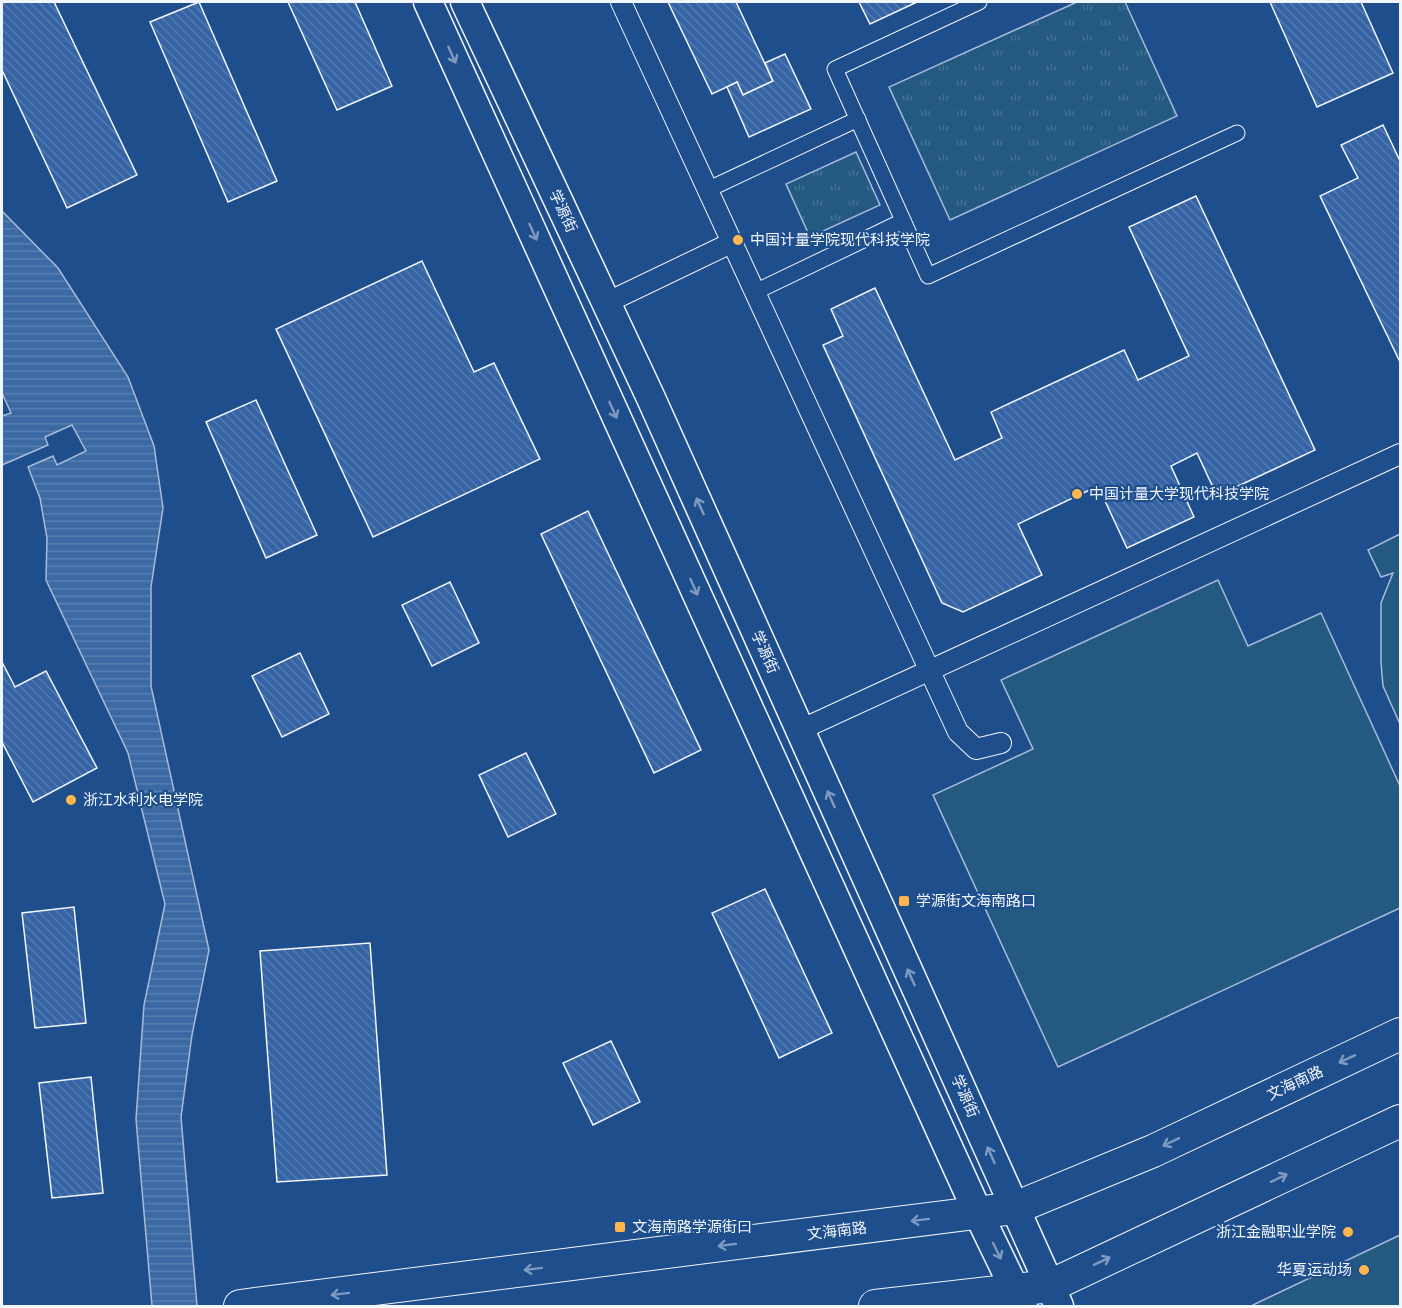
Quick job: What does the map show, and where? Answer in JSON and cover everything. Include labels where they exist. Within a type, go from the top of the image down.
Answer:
[{"type":"main road","points":[[428,2],[978,1213],[1019,1298]]},
{"type":"main road","name":"学源街","points":[[465,2],[606,303],[1054,1296]]},
{"type":"main road","name":"文海南路","points":[[240,1306],[1015,1208],[1153,1151],[1401,1034]]},
{"type":"main road","points":[[875,1306],[1054,1296],[1401,1121]]},
{"type":"street","points":[[621,2],[958,732],[976,749],[1000,743]]},
{"type":"street","points":[[980,2],[836,69],[928,276],[1237,133]]},
{"type":"street","points":[[707,190],[858,119]]},
{"type":"street","points":[[755,292],[903,221]]},
{"type":"street","points":[[606,303],[731,243]]},
{"type":"street","points":[[800,730],[1401,454]]},
{"type":"green space","points":[[1077,2],[1125,2],[1177,116],[950,220],[889,87]]},
{"type":"green space","points":[[856,152],[880,205],[810,237],[786,184]]},
{"type":"green space","points":[[1400,534],[1400,724],[1383,686],[1381,663],[1381,603],[1393,573],[1381,577],[1368,550]]},
{"type":"green space","points":[[1218,580],[1248,646],[1321,613],[1400,786],[1400,908],[1058,1067],[933,795],[1033,749],[1001,680]]},
{"type":"green space","name":"华夏运动场","points":[[1400,1235],[1400,1306],[1253,1306],[1253,1305]]},
{"type":"shaded area","points":[[2,211],[58,268],[128,377],[154,446],[163,508],[151,587],[151,686],[209,950],[192,1035],[181,1117],[197,1306],[152,1306],[136,1119],[144,1005],[165,904],[128,753],[46,580],[47,538],[40,498],[28,467],[53,456],[57,465],[86,451],[72,425],[45,437],[48,445],[2,465],[2,416],[11,413],[2,393]]},
{"type":"building","points":[[2,2],[54,2],[137,175],[67,208],[2,70]]},
{"type":"building","points":[[199,2],[277,181],[228,202],[150,22]]},
{"type":"building","points":[[288,2],[355,2],[392,86],[337,110]]},
{"type":"building","points":[[668,2],[736,2],[773,81],[743,95],[737,82],[712,94]]},
{"type":"building","points":[[859,2],[917,2],[870,24]]},
{"type":"building","points":[[1270,2],[1361,2],[1393,73],[1317,107]]},
{"type":"building","points":[[785,54],[811,109],[749,137],[727,87],[737,82],[743,95],[773,81],[765,63]]},
{"type":"building","points":[[1383,125],[1400,161],[1400,362],[1320,196],[1358,178],[1341,145]]},
{"type":"building","points":[[1196,196],[1315,450],[1217,496],[1197,453],[1171,466],[1194,517],[1127,548],[1098,486],[1018,524],[1042,575],[963,612],[942,603],[823,345],[843,336],[831,309],[875,288],[955,460],[1002,438],[991,412],[1124,350],[1138,380],[1189,356],[1129,227]]},
{"type":"building","points":[[422,261],[474,372],[494,363],[540,459],[373,537],[276,329]]},
{"type":"building","points":[[256,400],[317,535],[266,558],[206,422]]},
{"type":"building","points":[[588,511],[701,750],[654,773],[541,534]]},
{"type":"building","points":[[450,582],[479,643],[432,666],[402,605]]},
{"type":"building","points":[[300,653],[329,714],[282,737],[252,676]]},
{"type":"building","points":[[2,662],[15,687],[46,671],[97,768],[33,802],[2,742]]},
{"type":"building","points":[[526,753],[556,814],[508,837],[479,775]]},
{"type":"building","points":[[765,889],[832,1033],[779,1058],[712,913]]},
{"type":"building","points":[[74,907],[86,1023],[35,1028],[22,913]]},
{"type":"building","points":[[370,943],[387,1175],[277,1182],[260,951]]},
{"type":"building","points":[[611,1041],[640,1102],[593,1125],[563,1063]]},
{"type":"building","points":[[91,1077],[103,1193],[52,1198],[39,1083]]},
{"type":"place","name":"中国计量学院现代科技学院","points":[[738,240]]},
{"type":"place","name":"中国计量大学现代科技学院","points":[[1077,494]]},
{"type":"place","name":"浙江水利水电学院","points":[[71,800]]},
{"type":"place","name":"学源街文海南路口","points":[[904,901]]},
{"type":"place","name":"文海南路学源街口","points":[[620,1227]]},
{"type":"place","name":"浙江金融职业学院","points":[[1348,1232]]},
{"type":"place","name":"华夏运动场","points":[[1364,1270]]}]
